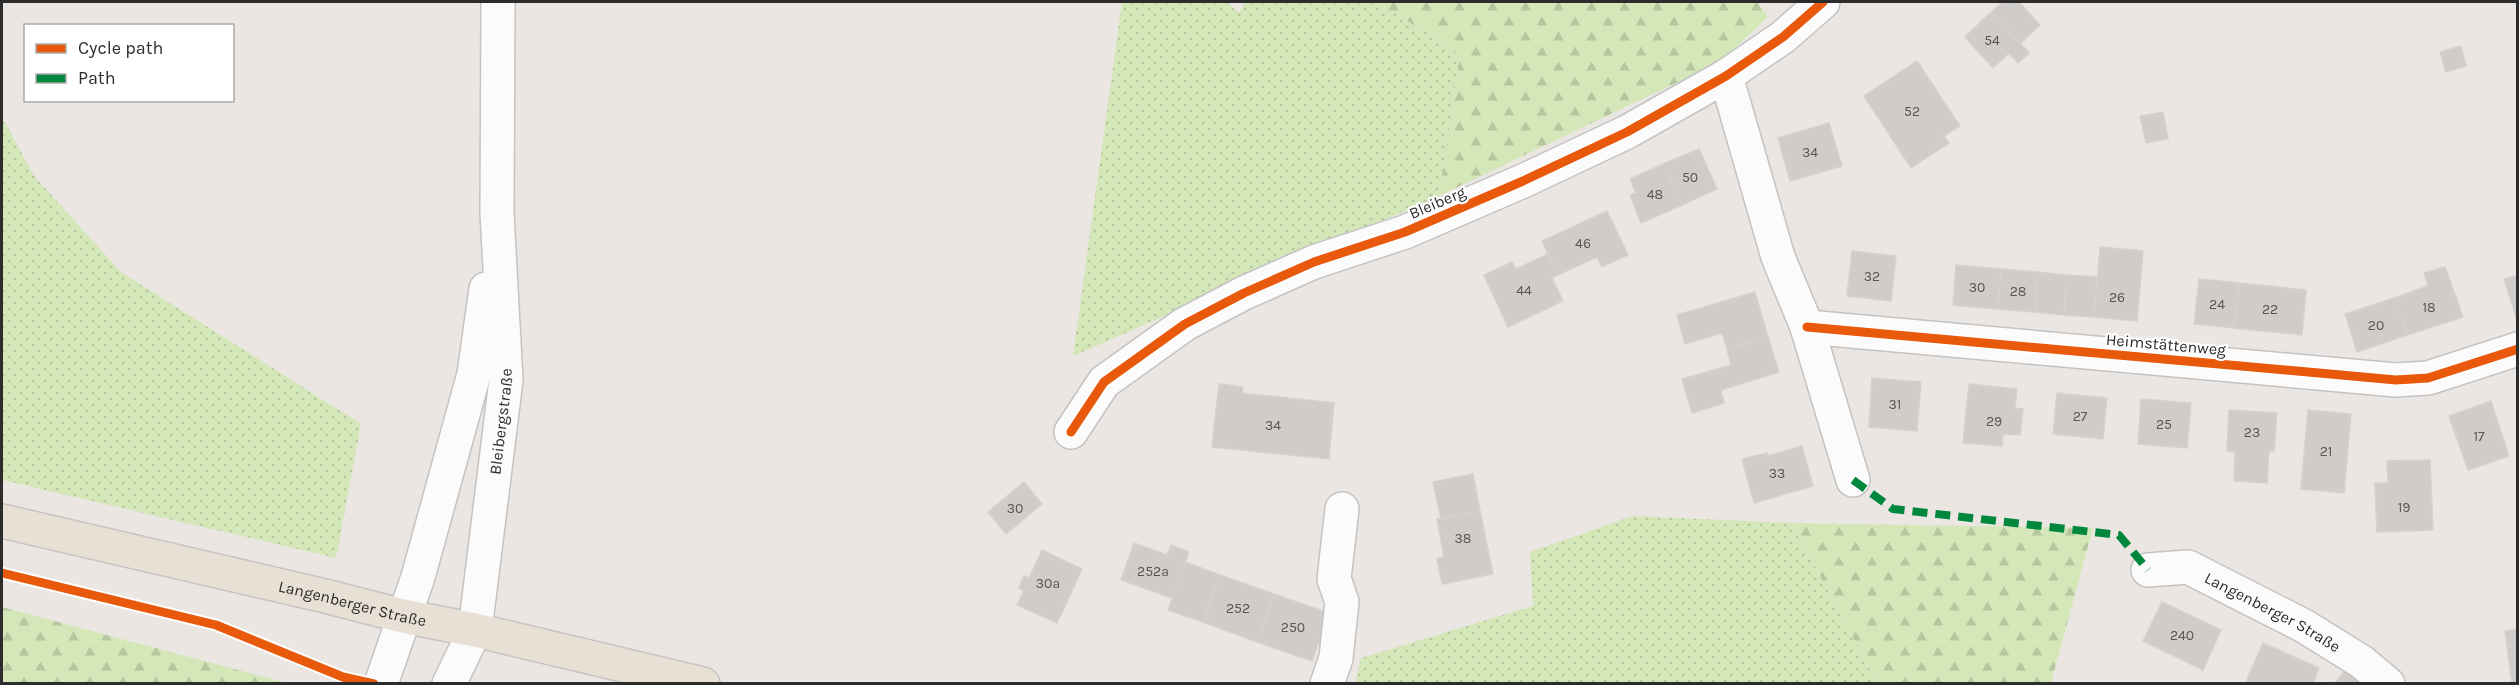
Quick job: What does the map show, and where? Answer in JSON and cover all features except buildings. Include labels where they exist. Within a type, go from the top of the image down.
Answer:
[{"type":"main road","name":"Langenberger Straße","points":[[2,521],[703,684]]},
{"type":"street","name":"Bleibergstraße","points":[[449,684],[475,630],[506,380],[497,213],[498,2]]},
{"type":"street","name":"Bleiberg","points":[[1071,432],[1104,382],[1185,324],[1314,262],[1405,232],[1523,181],[1627,132],[1726,76],[1783,38],[1823,2]]},
{"type":"street","points":[[1726,76],[1778,257],[1807,327],[1853,480]]},
{"type":"street","name":"Bleibergstraße","points":[[381,684],[418,577],[474,374],[497,213]]},
{"type":"street","name":"Heimstättenweg","points":[[1807,327],[2396,380],[2428,378],[2517,349]]},
{"type":"street","points":[[1327,684],[1336,658],[1342,602],[1334,579],[1342,509]]},
{"type":"street","name":"Langenberger Straße","points":[[2148,570],[2188,567],[2304,626],[2362,662],[2388,684]]},
{"type":"green space","points":[[1122,2],[1227,2],[1239,13],[1245,2],[1377,2],[1460,54],[1439,196],[1073,356]]},
{"type":"green space","points":[[1377,2],[1757,2],[1768,17],[1720,62],[1439,196],[1460,54]]},
{"type":"green space","points":[[2,117],[34,176],[121,272],[361,424],[336,558],[2,480]]},
{"type":"green space","points":[[1633,516],[1792,523],[1877,683],[1355,684],[1361,658],[1533,606],[1530,552]]},
{"type":"green space","points":[[1792,523],[2093,528],[2051,683],[1877,683]]},
{"type":"green space","points":[[2,607],[287,683],[2,683]]},
{"type":"marked path","points":[[1853,480],[1893,509],[2119,535],[2148,570]]},
{"type":"cycle path","points":[[1071,432],[1104,382],[1185,324],[1244,293],[1314,262],[1405,232],[1523,181],[1627,132],[1726,76],[1783,37],[1823,2]]},
{"type":"cycle path","points":[[1807,327],[2396,380],[2428,378],[2518,349]]},
{"type":"cycle path","points":[[2,573],[216,625],[343,677],[374,684]]}]
